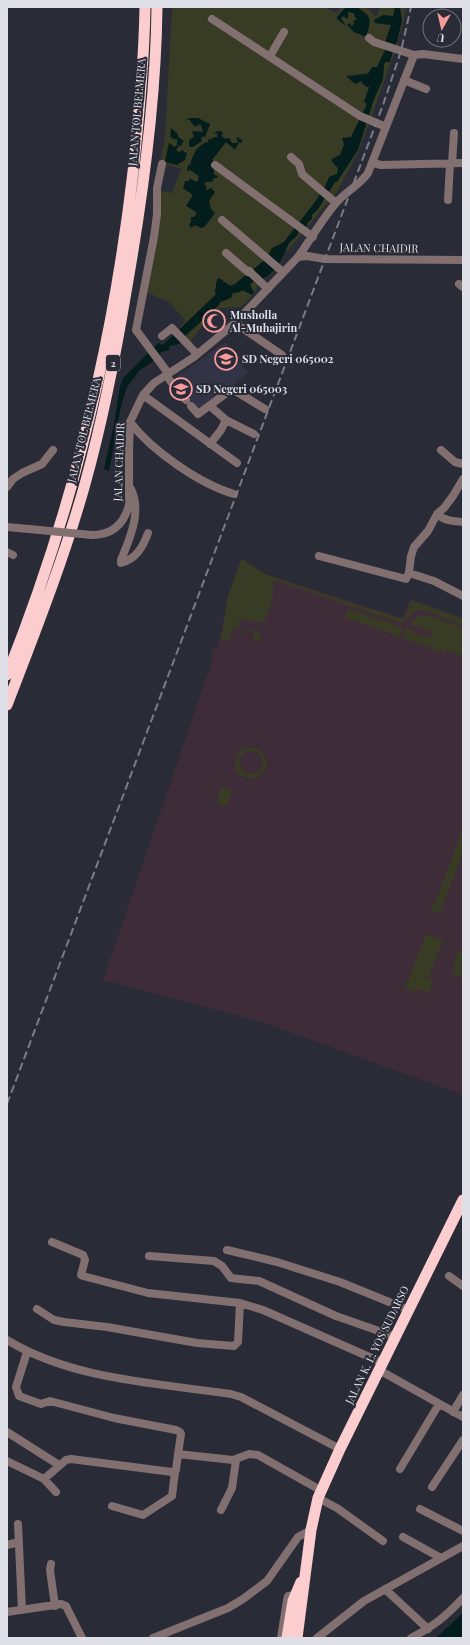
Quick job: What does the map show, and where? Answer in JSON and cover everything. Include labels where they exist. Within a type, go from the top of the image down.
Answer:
[{"type":"highway","name":"JALAN TOL BELMERA","points":[[7,675],[33,605],[72,488],[105,349],[128,216],[138,126],[145,40],[145,7]]},
{"type":"highway","name":"JALAN TOL BELMERA","points":[[7,705],[43,612],[66,543],[103,413],[116,350],[138,224],[150,116],[158,7]]},
{"type":"highway","name":"JALAN K. L. YOS SUDARSO","points":[[305,1572],[311,1530],[319,1497],[340,1449],[463,1200]]},
{"type":"highway","points":[[287,1638],[293,1601],[305,1572]]},
{"type":"highway","points":[[297,1638],[303,1602],[305,1572]]},
{"type":"street","points":[[212,19],[364,118],[386,127]]},
{"type":"street","points":[[270,56],[284,32]]},
{"type":"street","points":[[369,38],[374,42],[414,55],[423,54],[463,59]]},
{"type":"street","points":[[298,257],[310,235],[336,203],[352,187],[364,179],[373,163],[414,55]]},
{"type":"street","points":[[404,80],[426,89]]},
{"type":"street","points":[[448,200],[454,133]]},
{"type":"street","points":[[291,157],[299,164],[302,174],[336,203]]},
{"type":"street","points":[[373,163],[381,165],[463,164]]},
{"type":"street","points":[[162,164],[157,188],[157,214],[154,237],[136,330],[150,347],[185,400],[198,414],[232,389],[265,408]]},
{"type":"street","points":[[215,165],[310,235]]},
{"type":"street","points":[[222,220],[282,270]]},
{"type":"street","points":[[226,253],[248,272],[250,271],[259,282],[268,289]]},
{"type":"street","name":"JALAN CHAIDIR","points":[[7,528],[102,535],[110,532],[124,519],[129,505],[130,422],[143,395],[154,383],[197,354],[235,323],[268,289],[282,270],[298,257],[308,256],[325,259],[463,260]]},
{"type":"street","points":[[235,323],[282,355]]},
{"type":"street","points":[[162,336],[172,328],[197,354]]},
{"type":"street","points":[[143,395],[237,463]]},
{"type":"street","points":[[210,406],[226,420],[254,434]]},
{"type":"street","points":[[210,444],[221,430],[226,420]]},
{"type":"street","points":[[130,422],[147,442],[189,472],[205,483],[234,494]]},
{"type":"street","points":[[7,487],[22,473],[42,464],[53,450]]},
{"type":"street","points":[[441,450],[455,462],[463,464]]},
{"type":"street","points":[[319,556],[404,579],[407,578],[414,547],[428,531],[437,514],[454,496],[463,479]]},
{"type":"street","points":[[129,487],[135,498],[135,520],[131,536],[120,562],[123,563],[132,558],[144,547],[148,533]]},
{"type":"street","points":[[437,514],[441,518],[463,522]]},
{"type":"street","points":[[409,572],[434,581],[463,596]]},
{"type":"street","points":[[52,1242],[83,1255],[85,1260],[80,1271],[83,1276],[148,1293],[240,1303],[263,1310],[381,1367],[439,1404],[463,1417]]},
{"type":"street","points":[[227,1250],[277,1262],[340,1282],[409,1310]]},
{"type":"street","points":[[149,1256],[214,1261],[222,1266],[230,1278],[259,1282],[336,1316],[396,1337]]},
{"type":"street","points":[[449,1276],[463,1286]]},
{"type":"street","points":[[37,1309],[54,1320],[64,1322],[108,1327],[197,1343],[234,1346],[238,1342],[240,1303]]},
{"type":"street","points":[[7,1340],[27,1352],[87,1372],[118,1378],[231,1394],[241,1397],[340,1449]]},
{"type":"street","points":[[27,1352],[16,1387],[19,1396],[41,1404],[50,1401],[114,1418],[180,1432],[181,1434],[172,1496],[146,1514],[140,1514],[112,1506]]},
{"type":"street","points":[[453,1412],[463,1395]]},
{"type":"street","points":[[400,1469],[439,1404]]},
{"type":"street","points":[[7,1432],[59,1466]]},
{"type":"street","points":[[432,1487],[463,1440]]},
{"type":"street","points":[[178,1454],[236,1460],[248,1454],[255,1454],[337,1508],[383,1541]]},
{"type":"street","points":[[44,1479],[66,1460],[75,1459],[175,1472]]},
{"type":"street","points":[[221,1510],[232,1488],[236,1460]]},
{"type":"street","points":[[7,1461],[44,1479],[56,1492]]},
{"type":"street","points":[[420,1509],[463,1531]]},
{"type":"street","points":[[18,1524],[22,1610]]},
{"type":"street","points":[[153,1638],[228,1608],[243,1599],[267,1581],[298,1537],[311,1530]]},
{"type":"street","points":[[403,1537],[440,1558]]},
{"type":"street","points":[[7,1545],[19,1542]]},
{"type":"street","points":[[317,1638],[364,1601],[463,1546]]},
{"type":"street","points":[[51,1564],[50,1570],[55,1606]]},
{"type":"street","points":[[385,1589],[428,1629]]},
{"type":"street","points":[[281,1638],[288,1596],[296,1595]]},
{"type":"street","points":[[411,1638],[428,1629],[445,1617],[463,1598]]},
{"type":"street","points":[[7,1612],[61,1604],[66,1606],[82,1638]]},
{"type":"shaded area","points":[[172,7],[324,7],[337,13],[341,7],[346,7],[337,17],[341,18],[343,16],[348,19],[348,12],[354,13],[358,19],[352,27],[350,26],[354,32],[368,15],[358,7],[369,10],[376,17],[380,7],[392,7],[395,9],[393,16],[375,21],[375,23],[391,25],[384,45],[386,48],[381,61],[375,69],[371,71],[353,75],[366,87],[369,87],[366,95],[367,104],[351,137],[344,140],[344,145],[340,155],[332,158],[334,165],[338,168],[337,174],[328,181],[315,202],[284,242],[273,248],[266,259],[235,284],[230,286],[219,278],[216,294],[179,331],[185,320],[169,302],[146,292],[159,191],[172,193],[181,169],[160,162],[165,138]],"holes":[[[190,120],[210,124],[205,137],[203,136],[200,139],[202,141],[193,147],[193,134],[196,131],[203,131],[201,125],[192,124]],[[173,130],[179,138],[180,145],[176,150],[185,160],[177,165],[165,162],[169,143],[175,147],[177,145],[177,139],[173,136],[169,137]],[[217,131],[220,132],[221,136],[232,143],[237,143],[238,140],[242,143],[239,142],[237,146],[230,145],[226,142],[211,160],[211,165],[214,167],[214,175],[216,176],[205,182],[205,189],[212,196],[209,201],[211,209],[215,214],[204,227],[201,228],[195,225],[192,227],[191,222],[196,215],[194,195],[186,191],[186,181],[187,182],[191,179],[196,182],[198,181],[199,176],[190,170],[189,166],[196,150],[214,137],[216,138],[218,134],[215,133]]]},
{"type":"shaded area","points":[[346,7],[358,7],[368,16],[370,21],[366,37],[354,32],[347,25],[350,23],[352,27],[354,23],[353,21],[358,19],[355,18],[354,13],[348,12],[348,19],[343,16],[341,18],[346,26],[337,19]]},
{"type":"shaded area","points":[[392,7],[401,7],[402,20],[397,42],[390,62],[386,62],[384,64],[383,79],[374,99],[358,150],[318,209],[312,215],[312,219],[308,222],[306,229],[299,231],[289,243],[275,270],[259,281],[251,283],[250,285],[254,292],[252,295],[242,290],[240,292],[233,293],[231,298],[220,302],[219,305],[184,337],[180,343],[170,346],[169,350],[161,352],[159,357],[139,371],[127,387],[121,406],[109,471],[104,469],[114,424],[120,386],[124,377],[159,343],[163,345],[216,294],[217,279],[219,278],[230,286],[235,284],[266,259],[272,248],[284,242],[315,202],[325,187],[329,177],[337,174],[338,168],[331,160],[340,155],[344,145],[342,138],[351,137],[367,104],[364,102],[369,88],[366,87],[361,81],[355,84],[346,76],[368,74],[372,67],[377,67],[386,48],[384,45],[391,25],[375,23],[374,20],[383,15],[393,16],[395,9]]},
{"type":"shaded area","points":[[401,7],[407,7],[398,43],[359,151],[338,190],[284,255],[288,244],[295,238],[311,215],[318,209],[335,182],[337,182],[383,79],[384,64],[397,42],[402,20],[400,9]]},
{"type":"shaded area","points":[[198,118],[210,124],[205,137],[203,136],[201,139],[202,141],[193,147],[189,147],[189,140],[194,137],[192,131],[203,131],[201,125],[199,124],[195,127],[190,120],[187,119]]},
{"type":"shaded area","points":[[171,128],[177,133],[178,137],[184,141],[182,146],[179,145],[176,150],[179,152],[183,150],[187,153],[185,160],[177,165],[165,162],[169,143],[175,147],[177,145],[177,139],[172,139],[172,136],[170,138]]},
{"type":"shaded area","points":[[221,131],[223,133],[221,136],[225,139],[229,138],[232,143],[237,143],[237,137],[242,140],[242,143],[239,142],[235,150],[226,142],[212,160],[215,162],[211,165],[214,168],[214,175],[218,176],[217,178],[214,178],[212,182],[205,182],[207,188],[205,189],[207,190],[211,188],[215,192],[209,201],[211,209],[215,213],[204,227],[201,228],[195,225],[191,228],[189,224],[191,222],[191,217],[196,215],[196,212],[186,206],[193,195],[183,188],[185,181],[190,181],[189,178],[196,182],[198,181],[199,176],[190,170],[187,171],[188,164],[190,166],[192,158],[201,145],[208,142],[209,138],[211,140],[214,137],[217,138],[218,134],[214,133]]},
{"type":"shaded area","points":[[281,262],[278,270],[266,277],[258,285],[253,295],[241,307],[221,308],[214,311],[190,342],[184,337],[219,305],[220,302],[233,293],[240,292],[243,289],[252,295],[253,292],[250,285],[251,283],[255,280],[262,279],[277,269]]},
{"type":"shaded area","points":[[225,342],[248,373],[197,413],[171,381]]},
{"type":"shaded area","points":[[241,559],[265,574],[402,618],[410,599],[463,618],[463,1095],[262,1022],[103,980],[212,661],[212,649],[217,648],[220,639],[228,596]]},
{"type":"shaded area","points":[[242,559],[265,574],[402,619],[405,618],[411,600],[463,619],[463,625],[421,609],[415,611],[405,621],[395,621],[275,580],[273,583],[273,596],[265,621],[262,623],[239,619],[238,629],[259,631],[261,635],[259,642],[253,641],[254,632],[232,629],[230,640],[221,639],[228,596]]},
{"type":"shaded area","points":[[348,609],[394,624],[395,627],[403,627],[400,637],[345,617]]},
{"type":"shaded area","points":[[418,616],[431,616],[463,628],[463,656],[446,650],[444,653],[403,638],[407,627],[413,631],[413,633],[430,638],[432,631],[416,625],[415,627],[411,624]]},
{"type":"shaded area","points":[[246,748],[255,748],[265,756],[267,766],[261,776],[250,779],[239,775],[236,770],[236,757]],"holes":[[[252,751],[261,755],[263,766],[259,772],[249,775],[241,769],[239,760],[245,752]]]},
{"type":"shaded area","points":[[222,786],[232,790],[226,806],[223,805],[221,807],[220,803],[216,803]]},
{"type":"shaded area","points":[[463,828],[463,852],[441,910],[436,913],[430,911],[439,893]]},
{"type":"shaded area","points":[[426,934],[443,940],[429,977],[417,973],[434,980],[427,996],[424,990],[416,989],[415,992],[405,988]]},
{"type":"shaded area","points":[[459,950],[463,951],[463,978],[452,974],[456,965],[453,964]]},
{"type":"shaded area","points":[[463,1613],[463,1638],[436,1638]]},
{"type":"railway","points":[[7,1104],[383,105],[401,51],[411,7]]},
{"type":"place","name":"Musholla Al-Muhajirin","points":[[214,321]]},
{"type":"place","name":"SD Negeri 065002","points":[[226,359]]},
{"type":"place","name":"SD Negeri 065003","points":[[181,389]]}]
